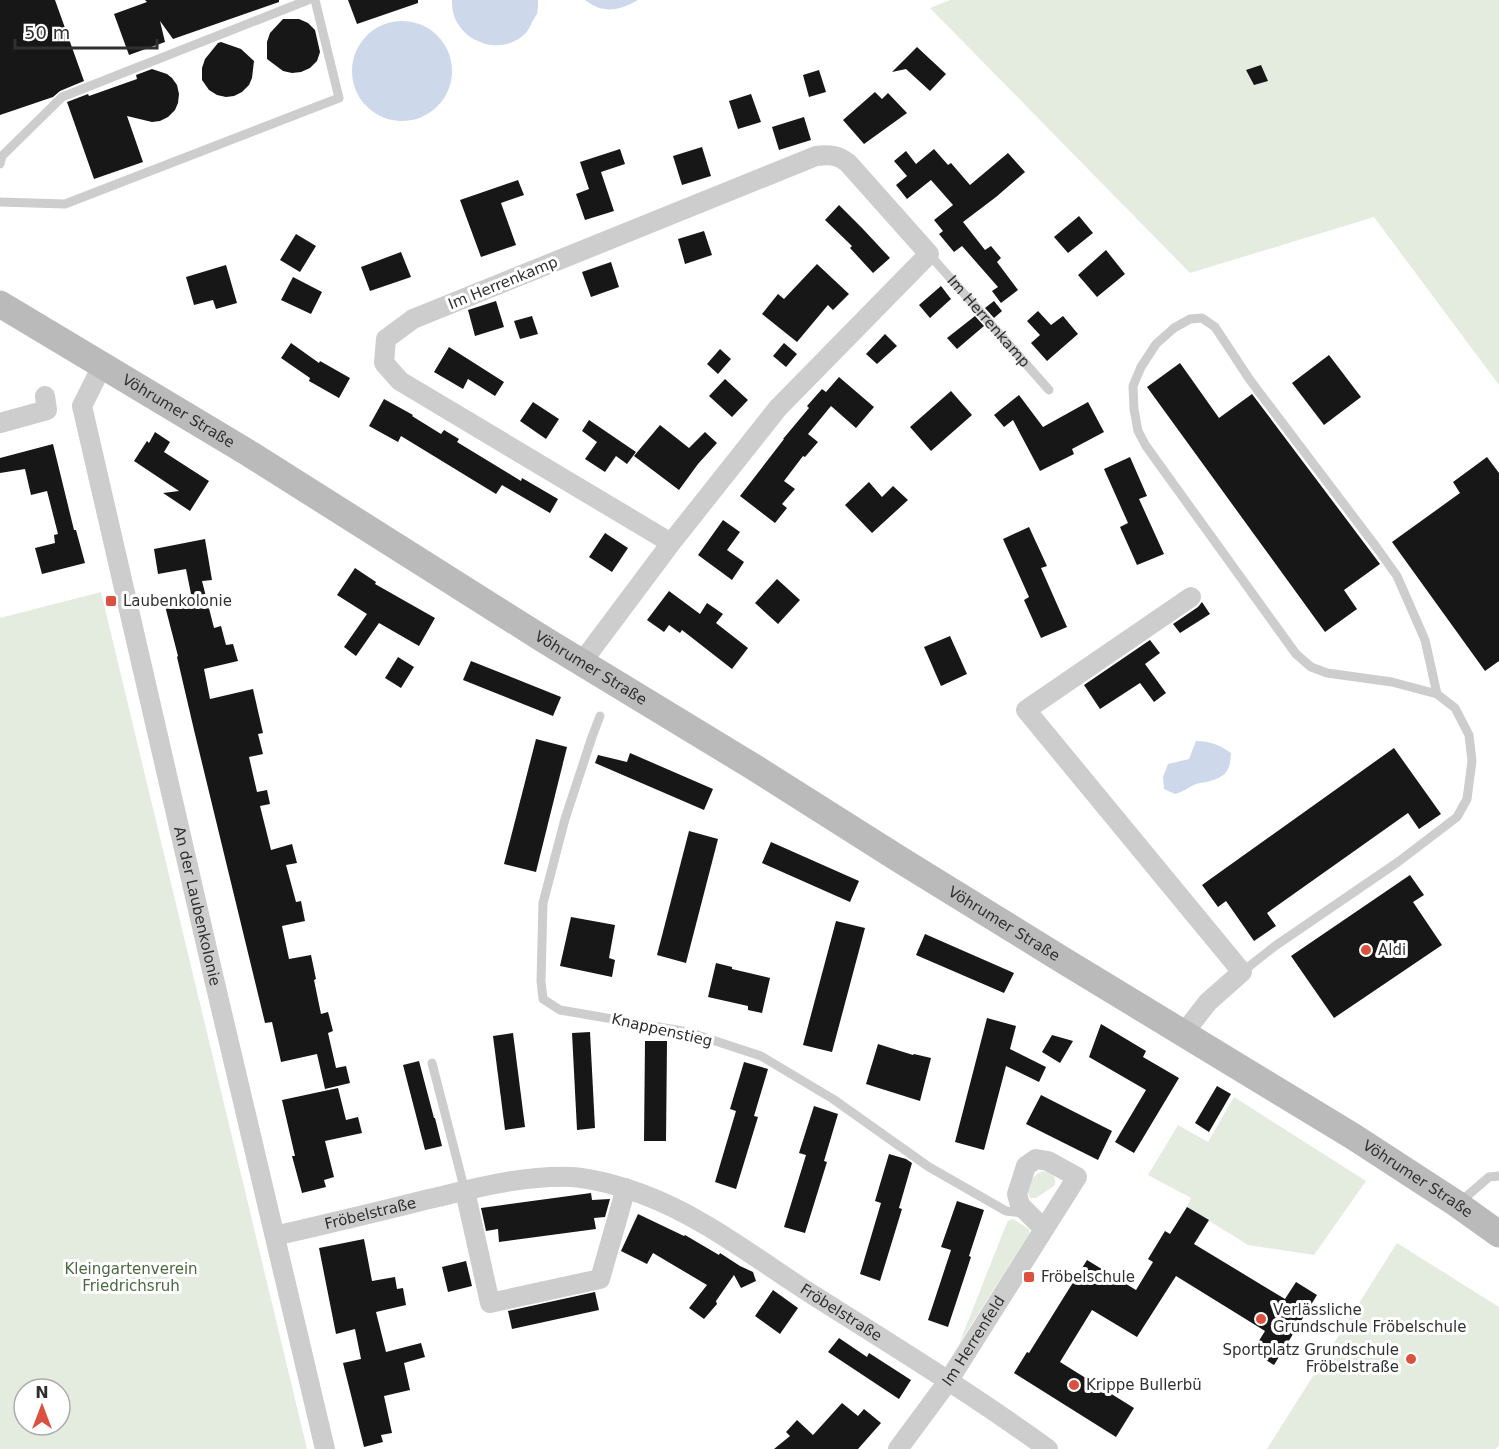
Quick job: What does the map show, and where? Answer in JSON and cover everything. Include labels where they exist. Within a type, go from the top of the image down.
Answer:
[{"type":"main road","name":"Vöhrumer Straße","points":[[0,304],[250,454],[543,639],[1354,1137],[1499,1234]]},
{"type":"street","name":"Im Herrenkamp","points":[[670,543],[400,381],[384,363],[386,339],[413,319],[816,156],[827,154],[848,163],[929,254]]},
{"type":"street","points":[[582,662],[670,543],[778,408],[929,254]]},
{"type":"street","name":"An der Laubenkolonie","points":[[102,366],[82,406],[326,1449]]},
{"type":"street","points":[[0,423],[48,410],[45,396]]},
{"type":"street","points":[[1183,1034],[1208,1002],[1242,972],[1026,710],[1191,597]]},
{"type":"street","name":"Im Herrenfeld","points":[[898,1449],[949,1380],[1077,1177],[1048,1161],[1036,1159],[1026,1166],[1017,1194],[1020,1204],[1044,1229]]},
{"type":"street","name":"Fröbelstraße","points":[[275,1236],[521,1179],[573,1177],[626,1188],[668,1204],[719,1232],[949,1380],[1048,1449]]},
{"type":"street","points":[[465,1191],[490,1303],[600,1279],[626,1188]]},
{"type":"lane","points":[[1,158],[62,98],[308,0]]},
{"type":"lane","points":[[0,202],[65,204],[339,98],[315,0]]},
{"type":"lane","name":"Im Herrenkamp","points":[[929,254],[1048,390]]},
{"type":"lane","points":[[1242,972],[1275,946],[1398,862],[1457,817],[1467,799],[1472,761],[1469,735],[1455,708],[1437,694],[1392,682],[1327,673],[1311,667],[1296,654],[1146,446],[1138,431],[1133,386],[1141,367],[1156,344],[1174,328],[1190,319],[1202,318],[1215,327],[1250,380],[1377,548],[1397,576],[1425,640],[1437,694]]},
{"type":"lane","name":"Knappenstieg","points":[[600,716],[565,819],[543,903],[541,981],[543,999],[560,1010],[688,1032],[761,1056],[833,1099],[928,1167],[1006,1211],[1028,1213]]},
{"type":"lane","points":[[432,1062],[465,1191]]},
{"type":"lane","points":[[1457,1204],[1489,1177],[1499,1176]]},
{"type":"green space","points":[[950,0],[1499,0],[1499,385],[1374,217],[1190,273],[930,8]]},
{"type":"green space","name":"Kleingartenverein Friedrichsruh","points":[[101,592],[307,1449],[0,1449],[0,618]]},
{"type":"green space","points":[[1234,1097],[1366,1181],[1314,1255],[1248,1245],[1187,1207],[1191,1198],[1148,1175],[1178,1125],[1208,1142]]},
{"type":"green space","points":[[1044,1171],[1053,1175],[1055,1185],[1036,1198],[1030,1198],[1028,1190],[1030,1182]]},
{"type":"green space","points":[[1013,1219],[1029,1229],[1029,1234],[959,1344],[1006,1225]]},
{"type":"green space","name":"Sportplatz Grundschule Fröbelstraße","points":[[1397,1243],[1499,1307],[1499,1445],[1496,1449],[1267,1449]]},
{"type":"water","points":[[452,0],[538,0],[538,11],[525,34],[514,42],[489,45],[477,41],[459,25],[453,13]]},
{"type":"water","points":[[585,0],[638,0],[618,9],[605,9]]},
{"type":"water","points":[[402,21],[421,25],[437,36],[448,52],[452,71],[448,90],[437,106],[421,117],[402,121],[383,117],[367,106],[356,90],[352,71],[356,52],[367,36],[383,25]]},
{"type":"water","points":[[1196,741],[1215,744],[1231,753],[1227,771],[1221,777],[1196,784],[1175,794],[1164,789],[1163,777],[1168,764],[1189,759]]},
{"type":"building","points":[[0,0],[55,0],[84,81],[60,91],[53,97],[0,115]]},
{"type":"building","points":[[145,0],[279,0],[279,2],[173,39],[160,21],[165,42],[129,55],[114,14],[147,2]]},
{"type":"building","points":[[348,0],[418,0],[418,3],[357,24]]},
{"type":"building","points":[[283,19],[299,19],[308,23],[315,30],[320,52],[317,61],[310,68],[301,72],[283,71],[267,59],[267,42],[270,33]]},
{"type":"building","points":[[221,42],[241,49],[254,61],[249,85],[234,96],[217,95],[209,90],[202,80],[205,59]]},
{"type":"building","points":[[917,47],[946,74],[930,91],[906,69],[892,72]]},
{"type":"building","points":[[1261,65],[1268,81],[1254,85],[1246,70]]},
{"type":"building","points":[[152,69],[167,74],[177,85],[179,94],[175,110],[168,117],[152,122],[127,116],[143,162],[94,179],[67,102],[137,79],[136,75]]},
{"type":"building","points":[[819,70],[826,92],[809,97],[803,75]]},
{"type":"building","points":[[875,92],[882,99],[888,93],[907,113],[864,144],[843,120]]},
{"type":"building","points":[[751,94],[761,122],[738,129],[729,101]]},
{"type":"building","points":[[804,117],[811,140],[779,150],[772,127]]},
{"type":"building","points":[[702,147],[711,176],[682,185],[673,156]]},
{"type":"building","points":[[620,149],[625,164],[601,172],[614,211],[585,220],[576,194],[589,189],[580,162]]},
{"type":"building","points":[[934,149],[948,165],[951,163],[970,185],[1008,153],[1025,172],[963,222],[985,250],[991,246],[1001,258],[997,262],[1018,290],[1001,303],[992,291],[998,287],[962,246],[954,252],[939,234],[943,231],[934,220],[953,205],[931,180],[907,199],[896,185],[907,176],[894,161],[906,151],[916,164]]},
{"type":"building","points":[[518,180],[524,195],[501,203],[516,245],[481,257],[460,200]]},
{"type":"building","points":[[839,205],[890,258],[873,273],[850,248],[852,246],[825,220]]},
{"type":"building","points":[[1079,216],[1093,233],[1068,253],[1054,237]]},
{"type":"building","points":[[704,231],[712,255],[685,264],[678,239]]},
{"type":"building","points":[[296,234],[316,246],[300,272],[280,260]]},
{"type":"building","points":[[1106,250],[1125,274],[1097,297],[1078,275]]},
{"type":"building","points":[[401,252],[411,277],[370,291],[361,267]]},
{"type":"building","points":[[611,262],[619,287],[591,297],[582,272]]},
{"type":"building","points":[[817,264],[849,294],[833,310],[828,305],[797,342],[762,314],[778,294],[784,299]]},
{"type":"building","points":[[226,265],[237,303],[216,309],[213,300],[194,305],[186,277]]},
{"type":"building","points":[[293,277],[322,292],[311,314],[281,300]]},
{"type":"building","points":[[941,286],[951,299],[930,318],[919,305]]},
{"type":"building","points":[[496,301],[504,327],[475,336],[468,310]]},
{"type":"building","points":[[994,301],[1002,311],[994,318],[985,308]]},
{"type":"building","points":[[1038,311],[1051,325],[1063,316],[1078,334],[1047,361],[1031,343],[1040,335],[1027,321]]},
{"type":"building","points":[[532,316],[538,334],[520,339],[514,321]]},
{"type":"building","points":[[975,316],[984,326],[957,349],[947,338]]},
{"type":"building","points":[[885,334],[897,346],[877,364],[866,354]]},
{"type":"building","points":[[291,343],[319,363],[320,361],[350,378],[339,398],[309,381],[310,378],[281,358]]},
{"type":"building","points":[[784,343],[797,354],[786,367],[773,356]]},
{"type":"building","points":[[449,347],[504,382],[495,396],[468,379],[463,389],[434,372]]},
{"type":"building","points":[[720,349],[731,359],[718,374],[707,364]]},
{"type":"building","points":[[1329,355],[1361,397],[1324,425],[1292,383]]},
{"type":"building","points":[[1180,363],[1219,418],[1252,394],[1380,564],[1344,590],[1357,609],[1325,632],[1147,387]]},
{"type":"building","points":[[839,377],[874,407],[856,428],[831,406],[808,434],[818,442],[805,457],[803,456],[784,481],[795,489],[782,504],[787,508],[775,523],[740,496],[809,408],[807,406],[822,389],[826,392]]},
{"type":"building","points":[[725,379],[748,400],[732,417],[709,396]]},
{"type":"building","points":[[951,391],[972,415],[931,451],[910,427]]},
{"type":"building","points":[[1019,395],[1043,427],[1088,402],[1104,432],[1072,449],[1074,454],[1040,471],[1013,420],[1004,427],[994,415]]},
{"type":"building","points":[[384,399],[441,434],[444,430],[459,439],[457,442],[521,481],[522,478],[558,499],[550,513],[502,485],[496,494],[401,436],[398,442],[369,426]]},
{"type":"building","points":[[533,402],[559,419],[546,439],[520,421]]},
{"type":"building","points":[[589,420],[636,452],[627,464],[616,456],[605,472],[585,459],[597,442],[582,431]]},
{"type":"building","points":[[660,425],[689,448],[705,432],[717,443],[679,490],[634,456]]},
{"type":"building","points":[[155,432],[170,442],[164,452],[209,481],[190,511],[163,493],[179,491],[134,461]]},
{"type":"building","points":[[53,444],[74,530],[76,530],[85,563],[42,574],[35,548],[55,543],[54,535],[58,534],[47,491],[31,495],[25,469],[0,473],[0,458]]},
{"type":"building","points":[[1130,457],[1147,496],[1139,499],[1164,554],[1137,565],[1120,527],[1128,523],[1104,469]]},
{"type":"building","points":[[1487,457],[1499,473],[1499,661],[1485,671],[1392,542],[1460,493],[1453,482]]},
{"type":"building","points":[[869,482],[882,497],[893,486],[908,500],[872,533],[845,505]]},
{"type":"building","points":[[723,520],[740,532],[727,550],[744,562],[732,580],[698,555]]},
{"type":"building","points":[[1029,527],[1047,566],[1041,568],[1067,627],[1041,638],[1024,600],[1029,597],[1003,539]]},
{"type":"building","points":[[605,533],[628,548],[612,572],[589,557]]},
{"type":"building","points":[[205,539],[212,580],[202,581],[214,628],[221,626],[226,645],[233,644],[238,661],[204,669],[210,699],[253,689],[263,733],[258,734],[263,754],[249,757],[257,792],[267,790],[270,804],[260,806],[271,850],[292,844],[297,863],[286,865],[296,902],[301,901],[305,921],[282,926],[289,959],[311,955],[321,1014],[328,1012],[333,1031],[328,1033],[336,1068],[346,1066],[350,1083],[325,1089],[317,1054],[281,1062],[272,1022],[265,1023],[165,606],[192,599],[186,569],[158,574],[154,549]]},
{"type":"building","points":[[355,568],[376,582],[375,584],[435,618],[419,646],[379,623],[356,656],[344,647],[367,614],[337,595]]},
{"type":"building","points":[[777,579],[800,600],[778,624],[755,603]]},
{"type":"building","points":[[669,591],[700,614],[707,603],[723,614],[716,623],[748,648],[732,669],[682,630],[680,633],[669,625],[664,632],[647,620]]},
{"type":"building","points":[[1202,602],[1210,614],[1180,633],[1173,624]]},
{"type":"building","points":[[950,636],[967,674],[941,686],[924,647]]},
{"type":"building","points":[[1150,640],[1160,653],[1145,664],[1166,693],[1154,702],[1140,683],[1100,709],[1084,685]]},
{"type":"building","points":[[398,657],[414,667],[401,688],[385,678]]},
{"type":"building","points":[[471,661],[561,697],[553,716],[463,680]]},
{"type":"building","points":[[536,739],[567,747],[536,872],[504,864]]},
{"type":"building","points":[[1394,748],[1441,814],[1419,829],[1408,813],[1267,913],[1276,926],[1254,941],[1226,901],[1218,907],[1202,885]]},
{"type":"building","points":[[630,753],[713,789],[704,810],[595,763],[598,755],[627,762]]},
{"type":"building","points":[[689,831],[718,839],[686,963],[657,955]]},
{"type":"building","points":[[771,842],[859,881],[850,902],[762,863]]},
{"type":"building","name":"Aldi","points":[[1410,875],[1424,895],[1413,902],[1442,945],[1334,1018],[1291,956]]},
{"type":"building","points":[[571,917],[615,925],[609,958],[615,960],[612,977],[560,966]]},
{"type":"building","points":[[836,921],[865,928],[832,1052],[803,1045]]},
{"type":"building","points":[[925,934],[1014,973],[1004,993],[916,955]]},
{"type":"building","points":[[716,963],[770,978],[762,1013],[748,1010],[748,1006],[708,997]]},
{"type":"building","points":[[987,1018],[1016,1026],[1010,1049],[1046,1067],[1039,1082],[1006,1066],[984,1150],[955,1142]]},
{"type":"building","points":[[1101,1024],[1146,1051],[1143,1057],[1179,1078],[1134,1153],[1115,1142],[1146,1090],[1089,1057]]},
{"type":"building","points":[[590,1032],[595,1128],[577,1130],[572,1033]]},
{"type":"building","points":[[513,1033],[525,1127],[505,1130],[493,1036]]},
{"type":"building","points":[[1052,1035],[1073,1041],[1060,1063],[1042,1052]]},
{"type":"building","points":[[645,1041],[667,1041],[666,1141],[644,1141]]},
{"type":"building","points":[[878,1044],[931,1058],[920,1101],[866,1084]]},
{"type":"building","points":[[419,1061],[442,1146],[425,1150],[403,1065]]},
{"type":"building","points":[[744,1062],[768,1069],[754,1116],[758,1117],[736,1189],[715,1182],[736,1111],[730,1109]]},
{"type":"building","points":[[1217,1086],[1231,1094],[1209,1132],[1195,1123]]},
{"type":"building","points":[[338,1088],[346,1120],[358,1117],[362,1133],[325,1141],[334,1177],[324,1180],[326,1187],[302,1193],[292,1156],[295,1156],[282,1100]]},
{"type":"building","points":[[1041,1095],[1112,1131],[1098,1160],[1026,1124]]},
{"type":"building","points":[[814,1106],[838,1114],[824,1161],[827,1162],[805,1233],[784,1227],[806,1155],[799,1153]]},
{"type":"building","points":[[889,1154],[912,1163],[899,1208],[902,1209],[880,1281],[860,1274],[881,1203],[875,1201]]},
{"type":"building","points":[[591,1193],[592,1200],[610,1199],[605,1217],[594,1218],[596,1229],[499,1242],[498,1229],[486,1231],[481,1208]]},
{"type":"building","points":[[957,1201],[984,1210],[948,1327],[928,1320],[951,1250],[941,1247]]},
{"type":"building","points":[[1187,1207],[1209,1220],[1194,1244],[1285,1299],[1296,1282],[1317,1295],[1274,1365],[1252,1352],[1265,1331],[1176,1276],[1137,1337],[1092,1310],[1060,1362],[1134,1408],[1116,1437],[1014,1373],[1087,1260],[1136,1290],[1153,1262],[1148,1259],[1165,1231],[1170,1234]]},
{"type":"building","points":[[638,1214],[685,1235],[719,1255],[720,1253],[753,1272],[756,1281],[741,1288],[734,1275],[716,1301],[717,1304],[704,1319],[689,1308],[707,1285],[653,1253],[647,1264],[621,1251]]},
{"type":"building","points":[[364,1239],[372,1281],[395,1277],[397,1289],[403,1288],[406,1305],[376,1312],[386,1352],[421,1343],[425,1357],[404,1363],[410,1390],[384,1396],[392,1433],[381,1435],[383,1442],[364,1447],[343,1363],[361,1359],[355,1329],[336,1334],[319,1248]]},
{"type":"building","points":[[466,1261],[472,1286],[448,1292],[442,1267]]},
{"type":"building","points":[[773,1290],[798,1308],[780,1334],[755,1316]]},
{"type":"building","points":[[595,1292],[599,1310],[512,1329],[508,1311]]},
{"type":"building","points":[[839,1338],[867,1357],[869,1353],[911,1380],[899,1399],[828,1352]]},
{"type":"building","points":[[842,1403],[858,1416],[864,1409],[881,1423],[858,1449],[774,1449],[790,1436],[786,1432],[797,1420],[813,1435]]},
{"type":"place","name":"Laubenkolonie","points":[[111,601]]},
{"type":"place","name":"Aldi","points":[[1366,950]]},
{"type":"place","name":"Fröbelschule","points":[[1029,1277]]},
{"type":"place","name":"Verlässliche Grundschule Fröbelschule","points":[[1261,1319]]},
{"type":"place","name":"Sportplatz Grundschule Fröbelstraße","points":[[1411,1359]]},
{"type":"place","name":"Krippe Bullerbü","points":[[1074,1385]]}]
